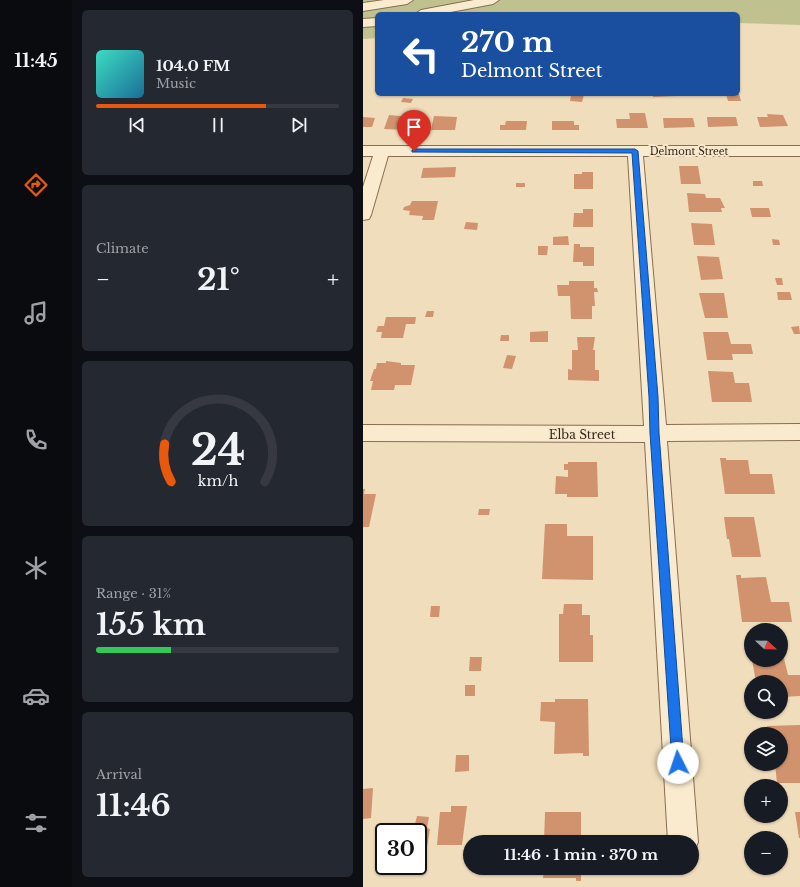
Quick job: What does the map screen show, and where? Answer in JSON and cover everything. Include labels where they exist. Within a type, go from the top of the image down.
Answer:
[{"type":"street","points":[[363,7],[407,0]]},
{"type":"street","points":[[431,12],[493,0]]},
{"type":"street","points":[[363,23],[375,22]]},
{"type":"street","name":"Delmont Street","points":[[363,151],[800,151]]},
{"type":"street","points":[[363,215],[382,151]]},
{"type":"street","points":[[635,151],[654,397],[655,433],[683,835]]},
{"type":"street","name":"Elba Street","points":[[363,433],[606,435],[655,433],[800,432]]},
{"type":"green space","points":[[363,0],[800,0],[800,25],[740,23],[740,12],[375,12],[375,38],[363,39]]},
{"type":"building","points":[[571,96],[584,96],[582,102],[570,101]]},
{"type":"building","points":[[653,96],[676,96],[653,97]]},
{"type":"building","points":[[727,96],[740,96],[741,101],[728,101]]},
{"type":"building","points":[[403,98],[413,99],[411,103],[401,102]]},
{"type":"building","points":[[629,113],[645,113],[648,128],[617,128],[616,119],[630,119]]},
{"type":"building","points":[[767,114],[783,115],[788,126],[760,127],[757,117],[768,117]]},
{"type":"building","points":[[389,115],[411,117],[407,130],[384,129]]},
{"type":"building","points":[[434,116],[457,117],[455,130],[431,130]]},
{"type":"building","points":[[363,117],[375,118],[372,127],[363,127]]},
{"type":"building","points":[[707,117],[736,117],[738,126],[708,127]]},
{"type":"building","points":[[663,118],[693,118],[695,127],[664,128]]},
{"type":"building","points":[[506,121],[527,121],[526,130],[500,130],[500,125],[505,125]]},
{"type":"building","points":[[552,121],[574,121],[574,125],[579,125],[579,130],[552,130]]},
{"type":"building","points":[[679,166],[698,166],[701,184],[681,184]]},
{"type":"building","points":[[456,167],[455,177],[421,178],[423,168]]},
{"type":"building","points":[[582,172],[593,172],[593,189],[574,189],[574,174],[582,174]]},
{"type":"building","points":[[753,181],[762,181],[763,186],[753,186]]},
{"type":"building","points":[[516,183],[525,183],[525,187],[516,187]]},
{"type":"building","points":[[687,193],[705,194],[706,198],[720,198],[725,208],[721,208],[722,212],[689,212]]},
{"type":"building","points":[[412,201],[438,201],[434,220],[422,220],[423,216],[409,215],[410,211],[403,210],[404,207],[410,205]]},
{"type":"building","points":[[750,208],[769,208],[771,217],[752,217]]},
{"type":"building","points":[[583,209],[593,209],[593,227],[573,227],[574,213],[583,213]]},
{"type":"building","points":[[466,222],[478,223],[477,230],[464,229]]},
{"type":"building","points":[[691,223],[712,224],[715,245],[694,245]]},
{"type":"building","points":[[568,236],[569,245],[553,245],[553,237]]},
{"type":"building","points":[[772,239],[779,240],[780,245],[773,245]]},
{"type":"building","points":[[574,244],[580,244],[580,247],[594,247],[594,266],[583,266],[583,262],[573,262]]},
{"type":"building","points":[[538,246],[548,246],[547,255],[538,255]]},
{"type":"building","points":[[697,256],[719,257],[723,279],[701,280]]},
{"type":"building","points":[[775,278],[782,278],[783,285],[777,285]]},
{"type":"building","points":[[569,281],[594,281],[594,288],[597,288],[598,292],[594,292],[595,306],[592,306],[592,319],[571,319],[570,296],[558,296],[557,285],[569,285]]},
{"type":"building","points":[[777,292],[790,292],[792,300],[778,300]]},
{"type":"building","points":[[699,293],[724,293],[728,318],[705,318]]},
{"type":"building","points":[[427,311],[434,311],[433,317],[425,317]]},
{"type":"building","points":[[386,317],[416,317],[415,324],[406,324],[403,338],[381,338],[382,332],[376,332],[378,326],[384,326]]},
{"type":"building","points":[[799,326],[800,334],[794,334],[791,327]]},
{"type":"building","points":[[548,331],[548,342],[530,342],[530,332]]},
{"type":"building","points":[[703,332],[728,332],[731,344],[751,344],[753,354],[732,354],[733,360],[707,360]]},
{"type":"building","points":[[501,335],[509,335],[509,341],[500,341]]},
{"type":"building","points":[[577,337],[595,337],[593,350],[595,350],[595,370],[599,370],[599,381],[568,380],[568,369],[572,370],[572,350],[578,350]]},
{"type":"building","points":[[507,355],[516,356],[512,369],[503,368]]},
{"type":"building","points":[[386,361],[401,363],[401,365],[415,365],[411,385],[395,385],[394,390],[371,390],[373,381],[370,381],[374,369],[376,369],[377,363],[386,363]]},
{"type":"building","points":[[708,371],[733,372],[735,383],[749,383],[752,402],[712,402]]},
{"type":"building","points":[[720,458],[726,458],[726,460],[748,460],[750,474],[772,474],[775,494],[725,494]]},
{"type":"building","points":[[568,462],[597,462],[598,497],[567,497],[567,494],[555,494],[556,476],[568,477],[568,470],[564,470],[564,464],[568,464]]},
{"type":"building","points":[[363,489],[365,489],[364,494],[376,494],[369,527],[363,527]]},
{"type":"building","points":[[479,509],[490,509],[489,515],[478,515]]},
{"type":"building","points":[[724,517],[754,517],[761,557],[732,557],[729,539],[727,539]]},
{"type":"building","points":[[545,524],[567,524],[567,536],[593,536],[593,580],[542,579]]},
{"type":"building","points":[[736,575],[741,575],[741,578],[766,577],[771,602],[789,602],[792,622],[742,622]]},
{"type":"building","points":[[564,604],[582,604],[582,615],[590,615],[590,635],[593,635],[593,662],[559,662],[559,614],[563,614]]},
{"type":"building","points":[[431,606],[440,606],[439,617],[430,617]]},
{"type":"building","points":[[470,657],[482,657],[481,671],[469,671]]},
{"type":"building","points":[[753,667],[786,667],[788,675],[755,675]]},
{"type":"building","points":[[788,675],[800,675],[800,696],[788,697]]},
{"type":"building","points":[[465,685],[475,685],[475,696],[465,696]]},
{"type":"building","points":[[555,699],[588,699],[589,756],[583,756],[583,753],[554,754],[555,722],[540,721],[541,702],[555,702]]},
{"type":"building","points":[[800,725],[800,783],[788,783],[788,779],[777,779],[776,771],[788,771],[788,727],[767,726]]},
{"type":"building","points":[[456,755],[469,755],[469,771],[455,772]]},
{"type":"building","points":[[373,788],[371,818],[363,819],[363,789]]},
{"type":"building","points":[[451,806],[467,806],[462,845],[437,845],[440,812],[451,812]]},
{"type":"building","points":[[545,812],[581,812],[581,835],[544,835]]},
{"type":"building","points":[[795,812],[800,812],[800,838],[799,838]]},
{"type":"building","points":[[417,816],[429,817],[427,828],[427,823],[415,823]]},
{"type":"building","points":[[427,828],[430,829],[427,847]]},
{"type":"building","points":[[543,875],[581,875],[581,881],[576,881],[576,878],[543,878]]},
{"type":"route","points":[[414,151],[635,151],[654,397],[655,433],[678,763]]}]
